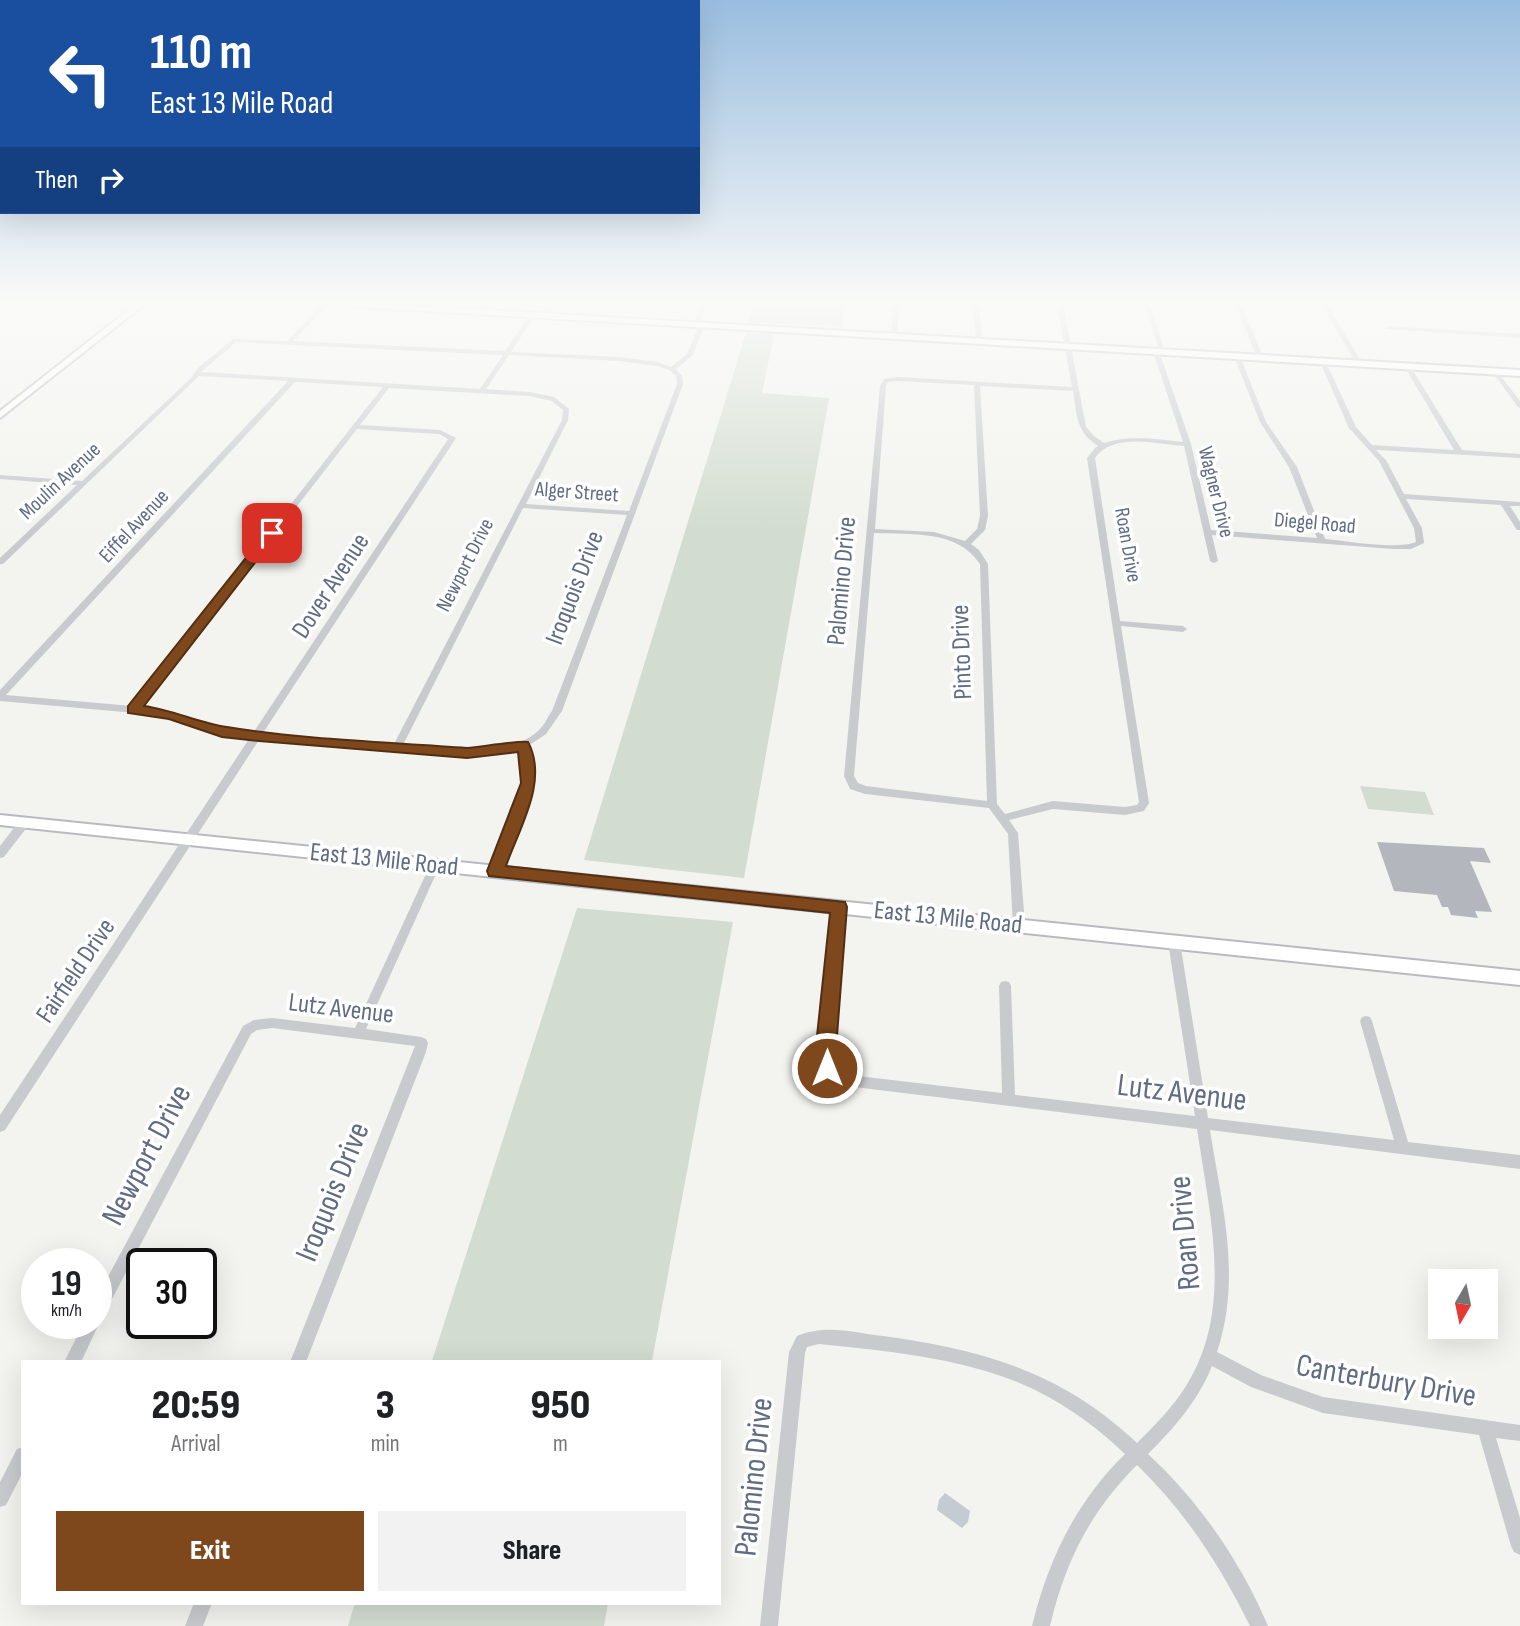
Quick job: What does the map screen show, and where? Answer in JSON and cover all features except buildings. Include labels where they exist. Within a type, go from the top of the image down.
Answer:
[{"type":"street","points":[[0,415],[45,380]]},
{"type":"street","name":"Moulin Avenue","points":[[0,562],[191,380]]},
{"type":"street","points":[[293,380],[482,391],[489,380]]},
{"type":"street","name":"Eiffel Avenue","points":[[0,697],[293,380]]},
{"type":"street","name":"Iroquois Drive","points":[[523,745],[543,732],[553,719],[679,380]]},
{"type":"street","name":"Palomino Drive","points":[[976,383],[886,380],[883,386],[849,769],[854,786],[873,792],[992,805]]},
{"type":"street","points":[[1075,380],[1083,427],[1091,438],[1102,444],[1128,440],[1187,444]]},
{"type":"street","name":"Wagner Drive","points":[[1168,380],[1187,444],[1214,561]]},
{"type":"street","points":[[1246,380],[1263,422],[1293,467],[1322,541]]},
{"type":"street","points":[[1331,380],[1349,421],[1381,460],[1400,496],[1520,504]]},
{"type":"street","points":[[1415,380],[1459,452]]},
{"type":"street","points":[[1501,380],[1520,406]]},
{"type":"street","points":[[872,531],[930,534],[966,544],[981,530],[984,516],[976,383],[1076,389]]},
{"type":"street","points":[[134,710],[388,385]]},
{"type":"street","name":"Newport Drive","points":[[396,749],[565,420],[566,412],[561,403],[541,395],[482,391]]},
{"type":"street","name":"Dover Avenue","points":[[190,840],[452,437],[440,432],[355,427]]},
{"type":"street","name":"Roan Drive","points":[[1004,818],[1053,805],[1125,811],[1140,808],[1144,795],[1090,462],[1095,450],[1102,444]]},
{"type":"street","points":[[1370,447],[1520,456]]},
{"type":"street","points":[[0,477],[84,483]]},
{"type":"street","name":"Diegel Road","points":[[1209,532],[1403,548],[1418,545],[1421,540],[1418,528],[1400,496]]},
{"type":"street","points":[[1504,503],[1520,528]]},
{"type":"street","name":"Alger Street","points":[[521,506],[631,513]]},
{"type":"street","name":"Pinto Drive","points":[[966,544],[981,557],[985,571],[992,805]]},
{"type":"street","points":[[1118,623],[1183,629]]},
{"type":"street","points":[[0,697],[170,715],[222,732],[396,749],[480,753],[523,745],[528,761],[528,783],[495,871]]},
{"type":"street","points":[[992,805],[1013,833],[1019,926]]},
{"type":"street","name":"East 13 Mile Road","points":[[0,820],[1520,978]]},
{"type":"street","points":[[0,854],[24,823]]},
{"type":"street","name":"Fairfield Drive","points":[[0,1126],[190,840]]},
{"type":"street","points":[[358,1034],[435,865]]},
{"type":"street","name":"Lutz Avenue","points":[[839,907],[825,1055],[827,1068],[838,1080],[1520,1162]]},
{"type":"street","name":"Roan Drive","points":[[1138,1455],[1190,1394],[1209,1356],[1221,1306],[1222,1251],[1174,942]]},
{"type":"street","points":[[1005,986],[1009,1101]]},
{"type":"street","points":[[1366,1021],[1403,1147]]},
{"type":"street","name":"Lutz Avenue","points":[[254,1025],[272,1023],[422,1043]]},
{"type":"street","name":"Newport Drive","points":[[112,1285],[242,1038],[254,1025]]},
{"type":"street","name":"Iroquois Drive","points":[[299,1360],[422,1043]]},
{"type":"street","name":"Palomino Drive","points":[[769,1626],[797,1352],[808,1337],[830,1337],[950,1354],[1003,1368],[1062,1396],[1121,1438],[1138,1455]]},
{"type":"street","points":[[73,1360],[84,1339]]},
{"type":"street","name":"Canterbury Drive","points":[[1209,1356],[1256,1381],[1323,1405],[1520,1433]]},
{"type":"street","points":[[1485,1428],[1520,1546]]},
{"type":"street","points":[[1041,1626],[1066,1544],[1102,1491],[1138,1455],[1200,1527],[1230,1572],[1259,1626]]},
{"type":"street","points":[[0,1499],[21,1459]]},
{"type":"street","points":[[194,1626],[202,1605]]},
{"type":"shaded area","points":[[732,380],[765,380],[762,393],[829,398],[744,878],[584,860]]},
{"type":"shaded area","points":[[1360,786],[1425,792],[1434,815],[1368,809]]},
{"type":"shaded area","points":[[577,908],[733,922],[652,1360],[432,1360]]},
{"type":"shaded area","points":[[945,1493],[970,1511],[968,1522],[962,1528],[937,1510],[939,1500]]},
{"type":"shaded area","points":[[354,1605],[608,1605],[604,1626],[348,1626]]},
{"type":"route","points":[[272,533],[134,710],[170,715],[222,732],[259,736],[467,753],[499,751],[523,745],[528,761],[528,783],[495,871],[839,907],[825,1055],[827,1068]]}]
